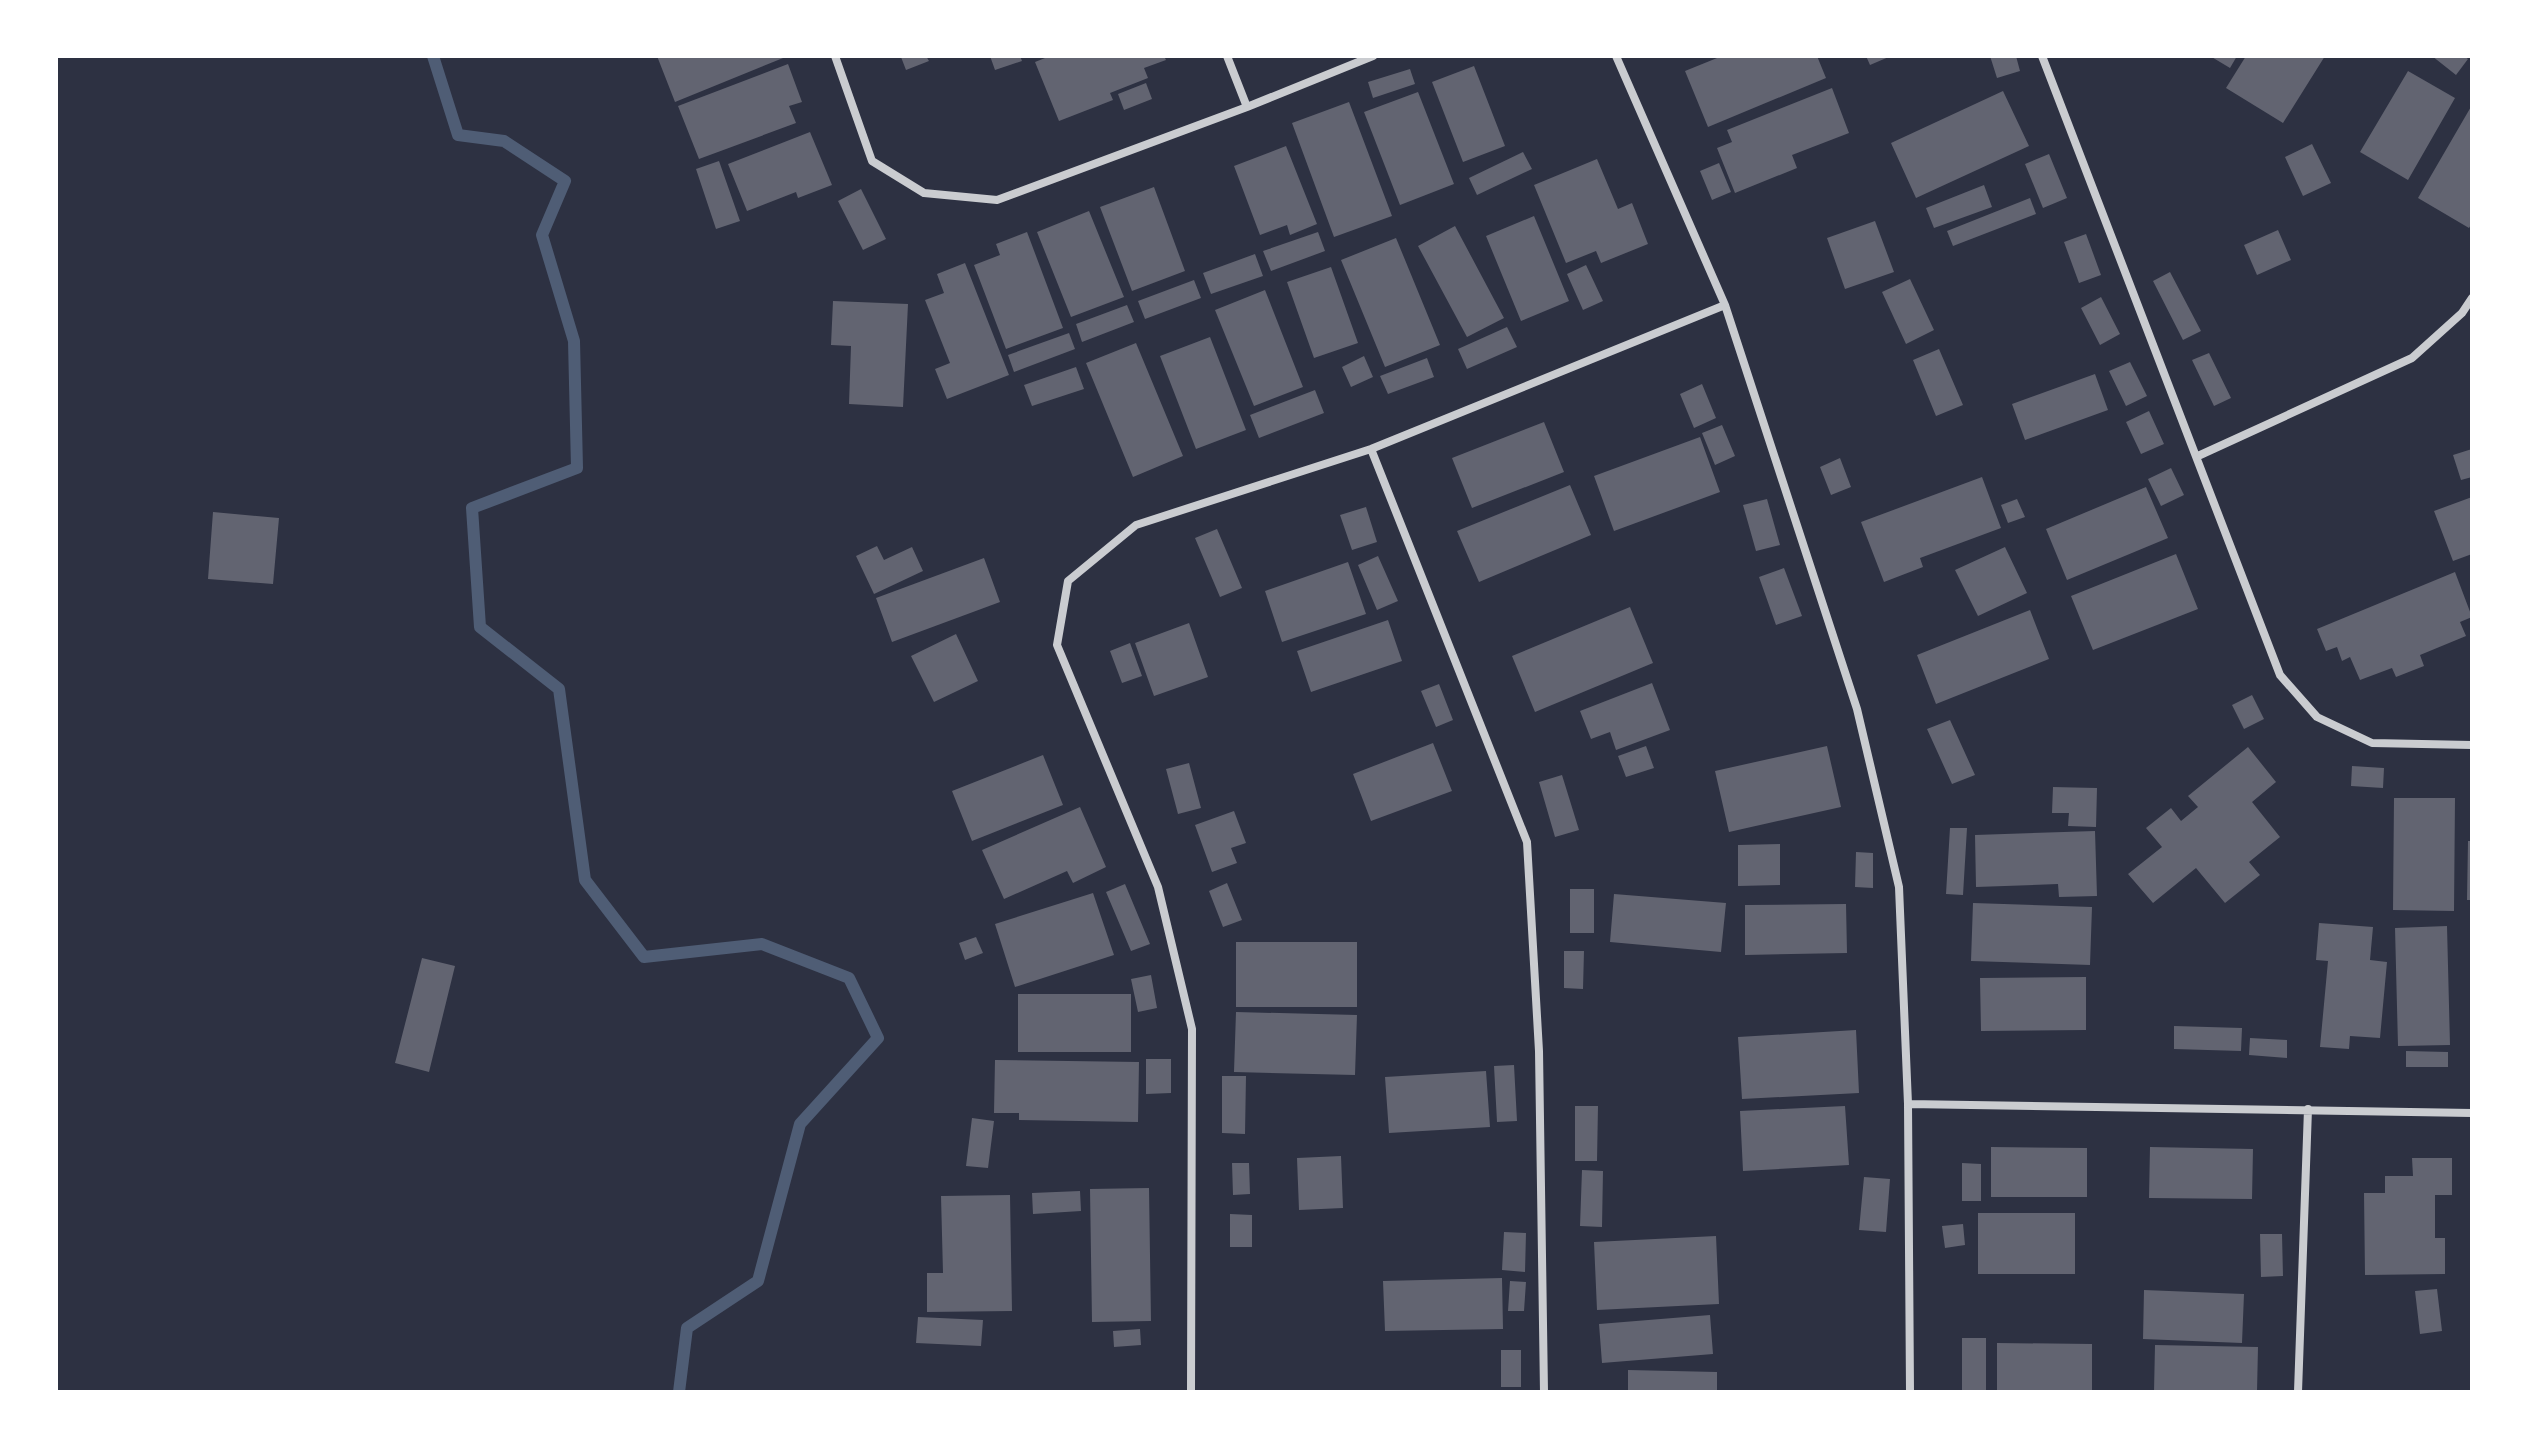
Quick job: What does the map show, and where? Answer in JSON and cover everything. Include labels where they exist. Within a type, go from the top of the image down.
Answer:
[{"type":"street","points":[[835,56],[872,161],[924,193],[997,200],[1247,107],[1373,56]]},
{"type":"street","points":[[1227,56],[1247,107]]},
{"type":"street","points":[[1616,56],[1725,305],[1857,709],[1899,887],[1908,1104],[1910,1392]]},
{"type":"street","points":[[2042,56],[2280,675],[2317,717],[2372,743],[2472,745]]},
{"type":"street","points":[[2198,456],[2412,358],[2462,313],[2472,298]]},
{"type":"street","points":[[1191,1392],[1192,1029],[1158,887],[1057,645],[1068,581],[1136,525],[1371,449],[1725,305]]},
{"type":"street","points":[[1371,449],[1527,842],[1539,1051],[1544,1392]]},
{"type":"street","points":[[1908,1104],[2472,1113]]},
{"type":"street","points":[[2298,1392],[2308,1109]]},
{"type":"building","points":[[657,56],[788,56],[675,102]]},
{"type":"building","points":[[926,56],[929,61],[906,70],[901,57]]},
{"type":"building","points":[[990,56],[1020,56],[1022,61],[995,70]]},
{"type":"building","points":[[1050,56],[1164,56],[1166,60],[1144,68],[1148,78],[1110,93],[1113,100],[1059,121],[1035,62]]},
{"type":"building","points":[[1722,56],[1817,56],[1826,78],[1708,127],[1685,71]]},
{"type":"building","points":[[1866,56],[1891,56],[1870,65]]},
{"type":"building","points":[[1990,56],[2016,56],[2020,71],[1997,78]]},
{"type":"building","points":[[2210,56],[2237,56],[2230,68]]},
{"type":"building","points":[[2246,56],[2325,56],[2283,123],[2226,88]]},
{"type":"building","points":[[2432,56],[2464,56],[2468,59],[2456,75]]},
{"type":"building","points":[[788,64],[802,102],[789,106],[796,123],[699,159],[678,106]]},
{"type":"building","points":[[1474,66],[1505,146],[1463,162],[1432,82]]},
{"type":"building","points":[[1410,69],[1415,84],[1373,98],[1368,82]]},
{"type":"building","points":[[2408,71],[2455,98],[2408,180],[2360,152]]},
{"type":"building","points":[[1146,83],[1152,99],[1124,110],[1118,94]]},
{"type":"building","points":[[1832,88],[1849,133],[1792,155],[1797,168],[1735,193],[1717,148],[1732,142],[1727,130]]},
{"type":"building","points":[[2003,91],[2029,146],[1916,198],[1891,143]]},
{"type":"building","points":[[1418,92],[1454,184],[1400,205],[1364,112]]},
{"type":"building","points":[[1349,102],[1392,216],[1334,237],[1292,123]]},
{"type":"building","points":[[2472,105],[2472,223],[2469,228],[2418,198]]},
{"type":"building","points":[[810,132],[832,185],[798,198],[796,192],[747,211],[728,164]]},
{"type":"building","points":[[2312,144],[2331,183],[2303,196],[2285,157]]},
{"type":"building","points":[[1286,146],[1317,224],[1290,235],[1287,225],[1260,235],[1234,166]]},
{"type":"building","points":[[1523,152],[1532,169],[1477,195],[1469,178]]},
{"type":"building","points":[[2049,154],[2067,198],[2043,208],[2025,164]]},
{"type":"building","points":[[1597,159],[1618,209],[1632,203],[1648,244],[1601,263],[1596,251],[1566,263],[1534,185]]},
{"type":"building","points":[[719,161],[740,221],[716,229],[696,169]]},
{"type":"building","points":[[1719,163],[1731,192],[1712,200],[1700,171]]},
{"type":"building","points":[[1984,185],[1992,207],[1934,228],[1926,208]]},
{"type":"building","points":[[1154,187],[1185,271],[1132,291],[1100,207]]},
{"type":"building","points":[[861,189],[886,239],[863,250],[838,201]]},
{"type":"building","points":[[2030,198],[2036,214],[1953,246],[1947,231]]},
{"type":"building","points":[[1089,211],[1124,297],[1071,317],[1037,232]]},
{"type":"building","points":[[1534,216],[1569,301],[1521,321],[1486,236]]},
{"type":"building","points":[[1875,221],[1894,272],[1845,289],[1827,238]]},
{"type":"building","points":[[1455,226],[1504,318],[1467,337],[1418,246]]},
{"type":"building","points":[[2278,230],[2291,260],[2257,275],[2244,245]]},
{"type":"building","points":[[1027,232],[1063,328],[1006,349],[974,265],[1000,255],[996,244]]},
{"type":"building","points":[[1318,232],[1325,251],[1271,271],[1263,251]]},
{"type":"building","points":[[2086,234],[2101,275],[2079,283],[2064,242]]},
{"type":"building","points":[[1396,238],[1440,345],[1385,367],[1341,260]]},
{"type":"building","points":[[1255,254],[1263,276],[1211,294],[1203,273]]},
{"type":"building","points":[[965,263],[1009,375],[947,399],[935,369],[950,363],[925,300],[944,293],[937,274]]},
{"type":"building","points":[[1586,265],[1603,301],[1583,310],[1567,274]]},
{"type":"building","points":[[1331,267],[1358,343],[1314,358],[1287,282]]},
{"type":"building","points":[[2170,272],[2201,331],[2183,340],[2153,281]]},
{"type":"building","points":[[1910,279],[1934,330],[1906,344],[1882,292]]},
{"type":"building","points":[[1194,280],[1201,298],[1145,319],[1138,301]]},
{"type":"building","points":[[1265,290],[1303,387],[1254,406],[1215,310]]},
{"type":"building","points":[[2101,297],[2120,334],[2100,345],[2081,308]]},
{"type":"building","points":[[833,301],[908,304],[903,407],[849,404],[851,346],[831,345]]},
{"type":"building","points":[[1127,305],[1134,322],[1082,342],[1076,324]]},
{"type":"building","points":[[1507,327],[1517,347],[1467,369],[1458,349]]},
{"type":"building","points":[[1069,333],[1075,349],[1014,372],[1008,355]]},
{"type":"building","points":[[1210,337],[1246,430],[1196,449],[1160,356]]},
{"type":"building","points":[[1136,343],[1183,456],[1133,477],[1086,363]]},
{"type":"building","points":[[1939,349],[1963,405],[1936,416],[1913,360]]},
{"type":"building","points":[[2209,353],[2231,398],[2214,406],[2192,360]]},
{"type":"building","points":[[1364,356],[1373,377],[1351,387],[1342,367]]},
{"type":"building","points":[[1427,358],[1434,377],[1388,394],[1380,376]]},
{"type":"building","points":[[2130,362],[2147,396],[2126,406],[2109,371]]},
{"type":"building","points":[[1076,367],[1084,389],[1032,406],[1024,385]]},
{"type":"building","points":[[2095,374],[2108,410],[2025,440],[2012,404]]},
{"type":"building","points":[[1702,384],[1716,418],[1694,428],[1680,394]]},
{"type":"building","points":[[1315,390],[1324,413],[1259,438],[1250,415]]},
{"type":"building","points":[[2149,411],[2164,444],[2141,454],[2126,422]]},
{"type":"building","points":[[1544,422],[1564,472],[1472,508],[1452,458]]},
{"type":"building","points":[[1722,425],[1735,456],[1715,465],[1702,433]]},
{"type":"building","points":[[1700,437],[1720,492],[1614,531],[1594,476]]},
{"type":"building","points":[[2472,449],[2472,477],[2461,480],[2453,455]]},
{"type":"building","points":[[1840,458],[1851,487],[1831,495],[1820,467]]},
{"type":"building","points":[[2171,468],[2184,495],[2161,506],[2148,479]]},
{"type":"building","points":[[1982,477],[2001,528],[1920,558],[1923,567],[1884,582],[1861,522]]},
{"type":"building","points":[[1570,485],[1591,535],[1479,582],[1457,531]]},
{"type":"building","points":[[2146,487],[2168,538],[2067,580],[2046,529]]},
{"type":"building","points":[[2472,497],[2472,554],[2453,561],[2434,511]]},
{"type":"building","points":[[1767,499],[1780,545],[1756,551],[1743,505]]},
{"type":"building","points":[[2017,499],[2025,517],[2008,523],[2001,505]]},
{"type":"building","points":[[1366,507],[1377,542],[1352,550],[1340,515]]},
{"type":"building","points":[[213,512],[279,518],[273,584],[208,579]]},
{"type":"building","points":[[1217,529],[1242,588],[1220,597],[1195,538]]},
{"type":"building","points":[[877,546],[884,560],[912,547],[923,571],[874,594],[856,556]]},
{"type":"building","points":[[2005,547],[2027,593],[1978,616],[1955,570]]},
{"type":"building","points":[[2176,554],[2198,609],[2093,650],[2071,596]]},
{"type":"building","points":[[1378,556],[1398,601],[1377,610],[1358,565]]},
{"type":"building","points":[[984,558],[1000,602],[892,642],[876,598]]},
{"type":"building","points":[[1348,562],[1366,614],[1282,642],[1265,591]]},
{"type":"building","points":[[1784,568],[1802,616],[1776,625],[1759,577]]},
{"type":"building","points":[[2455,572],[2472,617],[2460,622],[2466,636],[2420,655],[2424,666],[2396,677],[2392,668],[2360,680],[2350,657],[2342,661],[2337,647],[2326,651],[2317,629]]},
{"type":"building","points":[[1630,607],[1653,663],[1535,712],[1512,656]]},
{"type":"building","points":[[2030,610],[2049,659],[1936,704],[1917,655]]},
{"type":"building","points":[[1388,620],[1402,661],[1311,692],[1297,651]]},
{"type":"building","points":[[1189,623],[1208,677],[1154,696],[1135,643]]},
{"type":"building","points":[[956,634],[978,681],[934,702],[911,656]]},
{"type":"building","points":[[1130,643],[1142,676],[1122,683],[1110,651]]},
{"type":"building","points":[[1652,683],[1670,730],[1616,750],[1610,732],[1591,739],[1580,711]]},
{"type":"building","points":[[1439,684],[1453,720],[1436,727],[1421,691]]},
{"type":"building","points":[[2252,695],[2264,719],[2244,729],[2232,705]]},
{"type":"building","points":[[1950,720],[1975,775],[1952,784],[1927,729]]},
{"type":"building","points":[[1433,743],[1452,791],[1371,821],[1353,774]]},
{"type":"building","points":[[1646,746],[1654,768],[1626,777],[1618,756]]},
{"type":"building","points":[[1827,746],[1841,807],[1729,832],[1715,771]]},
{"type":"building","points":[[2248,747],[2276,782],[2252,802],[2280,837],[2249,862],[2260,875],[2225,903],[2196,868],[2153,903],[2128,874],[2162,847],[2146,828],[2171,808],[2181,821],[2198,807],[2188,796]]},
{"type":"building","points":[[1043,755],[1063,805],[972,841],[952,791]]},
{"type":"building","points":[[1189,763],[1201,808],[1178,814],[1166,769]]},
{"type":"building","points":[[2352,766],[2384,768],[2383,788],[2351,786]]},
{"type":"building","points":[[1562,775],[1579,830],[1555,837],[1539,782]]},
{"type":"building","points":[[2053,787],[2097,788],[2096,827],[2068,826],[2069,813],[2052,813]]},
{"type":"building","points":[[2394,798],[2455,798],[2454,911],[2393,910]]},
{"type":"building","points":[[1080,807],[1106,867],[1073,883],[1067,871],[1004,899],[982,850]]},
{"type":"building","points":[[1234,811],[1246,843],[1231,848],[1237,863],[1212,872],[1195,825]]},
{"type":"building","points":[[1950,828],[1967,828],[1963,895],[1946,894]]},
{"type":"building","points":[[2095,831],[2097,896],[2059,897],[2058,884],[1976,887],[1975,835]]},
{"type":"building","points":[[2468,841],[2472,841],[2472,900],[2467,900]]},
{"type":"building","points":[[1780,844],[1780,885],[1738,886],[1738,845]]},
{"type":"building","points":[[1856,852],[1873,853],[1873,888],[1855,887]]},
{"type":"building","points":[[1227,883],[1242,920],[1223,927],[1209,891]]},
{"type":"building","points":[[1125,884],[1150,944],[1131,951],[1106,892]]},
{"type":"building","points":[[1570,889],[1594,889],[1594,933],[1570,933]]},
{"type":"building","points":[[1093,893],[1114,955],[1015,987],[995,924]]},
{"type":"building","points":[[1614,894],[1726,903],[1721,952],[1610,942]]},
{"type":"building","points":[[1973,903],[2092,907],[2090,965],[1971,961]]},
{"type":"building","points":[[1846,904],[1847,953],[1745,955],[1745,905]]},
{"type":"building","points":[[2319,923],[2373,927],[2370,960],[2387,962],[2380,1038],[2350,1036],[2349,1049],[2320,1047],[2328,961],[2316,960]]},
{"type":"building","points":[[2447,926],[2450,1045],[2398,1046],[2395,928]]},
{"type":"building","points":[[976,937],[983,953],[965,960],[959,943]]},
{"type":"building","points":[[1236,942],[1357,942],[1357,1007],[1236,1007]]},
{"type":"building","points":[[1564,951],[1584,951],[1583,989],[1564,988]]},
{"type":"building","points":[[422,958],[455,966],[429,1072],[395,1063]]},
{"type":"building","points":[[1151,975],[1157,1008],[1138,1012],[1131,979]]},
{"type":"building","points":[[2086,977],[2086,1030],[1981,1031],[1980,978]]},
{"type":"building","points":[[1018,994],[1131,994],[1131,1052],[1018,1052]]},
{"type":"building","points":[[1236,1012],[1357,1015],[1355,1075],[1234,1072]]},
{"type":"building","points":[[2174,1026],[2242,1028],[2241,1051],[2174,1049]]},
{"type":"building","points":[[1856,1030],[1859,1093],[1742,1099],[1738,1037]]},
{"type":"building","points":[[2250,1038],[2287,1040],[2287,1058],[2249,1055]]},
{"type":"building","points":[[2406,1051],[2448,1052],[2448,1067],[2406,1067]]},
{"type":"building","points":[[1146,1059],[1171,1059],[1171,1093],[1146,1094]]},
{"type":"building","points":[[995,1060],[1139,1062],[1138,1122],[1019,1120],[1019,1113],[994,1113]]},
{"type":"building","points":[[1514,1065],[1517,1121],[1497,1122],[1494,1066]]},
{"type":"building","points":[[1486,1071],[1490,1127],[1389,1133],[1385,1077]]},
{"type":"building","points":[[1222,1076],[1246,1076],[1245,1134],[1222,1133]]},
{"type":"building","points":[[1575,1106],[1598,1106],[1597,1161],[1575,1161]]},
{"type":"building","points":[[1845,1106],[1849,1165],[1743,1171],[1740,1111]]},
{"type":"building","points":[[972,1118],[994,1121],[988,1168],[966,1166]]},
{"type":"building","points":[[1991,1147],[2087,1148],[2087,1197],[1991,1197]]},
{"type":"building","points":[[2150,1147],[2253,1149],[2252,1199],[2149,1198]]},
{"type":"building","points":[[1341,1156],[1343,1208],[1299,1210],[1297,1158]]},
{"type":"building","points":[[2412,1158],[2452,1158],[2452,1195],[2435,1195],[2435,1238],[2445,1238],[2445,1274],[2365,1275],[2364,1193],[2385,1193],[2385,1176],[2413,1176]]},
{"type":"building","points":[[1232,1163],[1249,1163],[1250,1194],[1233,1195]]},
{"type":"building","points":[[1962,1163],[1981,1164],[1981,1201],[1962,1201]]},
{"type":"building","points":[[1582,1170],[1603,1171],[1602,1227],[1580,1226]]},
{"type":"building","points":[[1864,1177],[1890,1179],[1886,1232],[1859,1230]]},
{"type":"building","points":[[1149,1188],[1151,1321],[1092,1322],[1090,1189]]},
{"type":"building","points":[[1080,1191],[1081,1211],[1033,1214],[1032,1193]]},
{"type":"building","points":[[1010,1195],[1012,1311],[927,1312],[927,1273],[943,1273],[941,1196]]},
{"type":"building","points":[[1978,1213],[2075,1213],[2075,1274],[1978,1274]]},
{"type":"building","points":[[1230,1214],[1252,1215],[1252,1247],[1230,1247]]},
{"type":"building","points":[[1963,1224],[1965,1245],[1945,1248],[1942,1226]]},
{"type":"building","points":[[1504,1232],[1526,1233],[1525,1272],[1502,1270]]},
{"type":"building","points":[[2260,1234],[2282,1234],[2283,1276],[2261,1277]]},
{"type":"building","points":[[1716,1236],[1719,1304],[1597,1310],[1594,1242]]},
{"type":"building","points":[[1502,1278],[1503,1329],[1385,1331],[1383,1281]]},
{"type":"building","points":[[1510,1281],[1526,1282],[1524,1311],[1508,1311]]},
{"type":"building","points":[[2437,1289],[2442,1331],[2420,1334],[2415,1291]]},
{"type":"building","points":[[2144,1290],[2244,1294],[2242,1343],[2143,1339]]},
{"type":"building","points":[[1710,1315],[1713,1354],[1602,1363],[1599,1324]]},
{"type":"building","points":[[918,1317],[983,1320],[981,1346],[916,1343]]},
{"type":"building","points":[[1140,1329],[1141,1345],[1114,1347],[1113,1331]]},
{"type":"building","points":[[1962,1338],[1986,1338],[1986,1392],[1962,1392]]},
{"type":"building","points":[[1997,1343],[2092,1344],[2092,1392],[1997,1392]]},
{"type":"building","points":[[2155,1345],[2258,1347],[2257,1392],[2154,1392]]},
{"type":"building","points":[[1501,1350],[1521,1350],[1521,1387],[1501,1387]]},
{"type":"building","points":[[1628,1370],[1717,1372],[1717,1392],[1628,1392]]},
{"type":"waterway","points":[[433,56],[458,135],[504,141],[565,181],[542,235],[574,341],[577,468],[472,508],[480,627],[559,689],[585,880],[644,957],[762,944],[849,978],[878,1038],[800,1124],[758,1281],[687,1328],[679,1392]]}]
